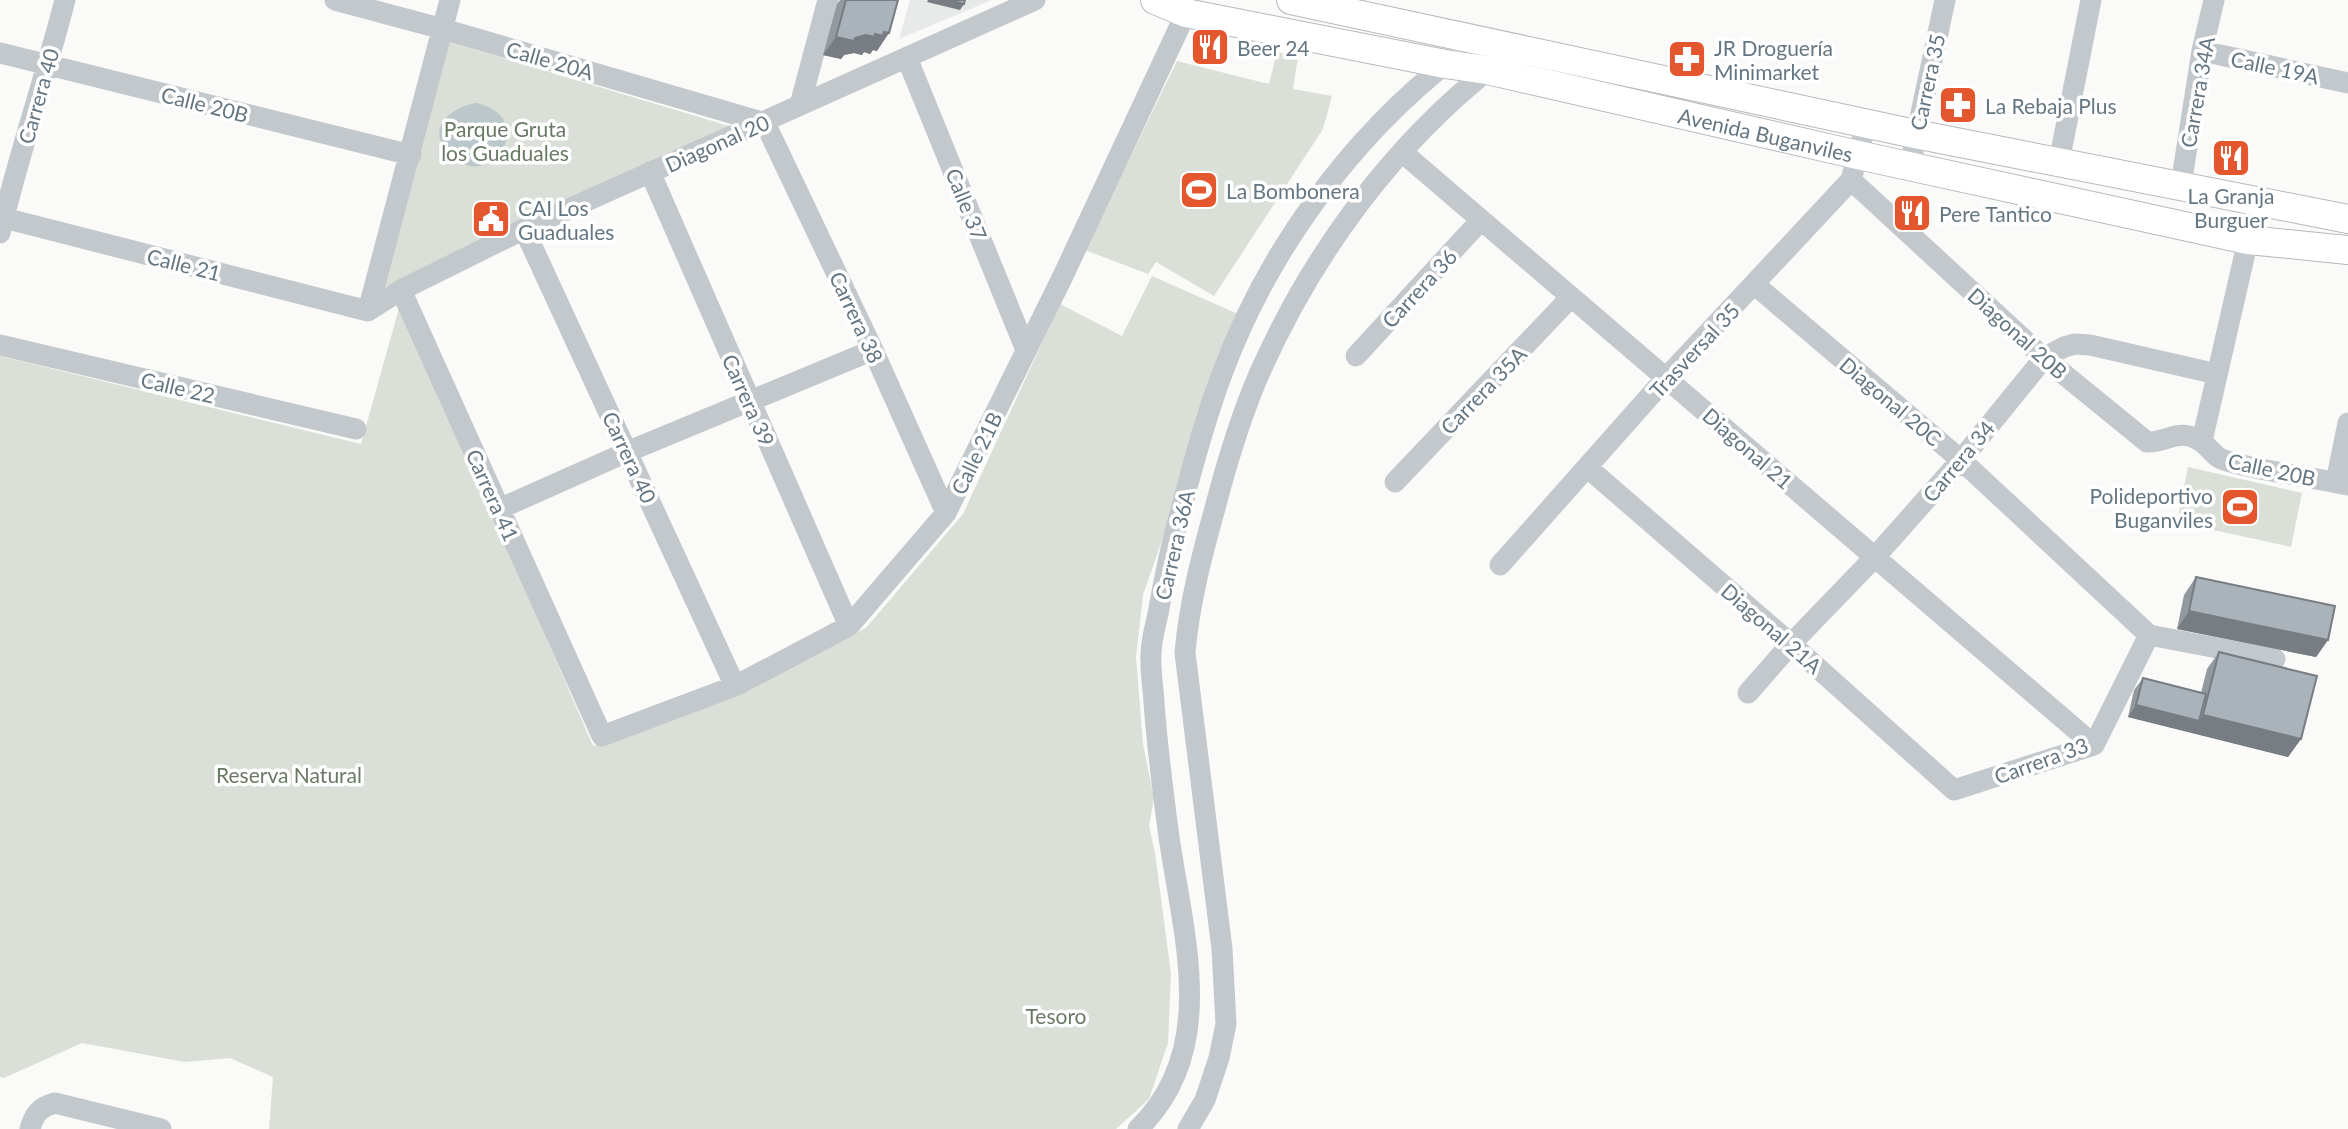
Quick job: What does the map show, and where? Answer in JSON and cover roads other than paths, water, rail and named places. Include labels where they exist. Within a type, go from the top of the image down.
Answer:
[{"type":"main road","name":"Avenida Buganviles","points":[[1155,0],[1186,13],[1488,70],[1854,168],[1910,165],[2248,240],[2348,250]]},
{"type":"main road","name":"Avenida Buganviles","points":[[1291,0],[1866,124],[2348,219]]},
{"type":"street","name":"Carrera 40","points":[[1,222],[65,0]]},
{"type":"street","name":"Calle 20A","points":[[335,0],[765,123]]},
{"type":"street","points":[[369,311],[450,0]]},
{"type":"street","points":[[800,105],[828,0]]},
{"type":"street","name":"Diagonal 20","points":[[401,290],[524,229],[1035,0]]},
{"type":"street","name":"Carrera 35","points":[[1910,165],[1945,0]]},
{"type":"street","points":[[2059,162],[2091,0]]},
{"type":"street","name":"Carrera 34A","points":[[2181,185],[2202,51],[2214,0]]},
{"type":"street","name":"Calle 21B","points":[[602,736],[735,685],[849,626],[946,513],[1186,13]]},
{"type":"street","name":"Carrera 36A","points":[[1138,1129],[1154,1114],[1168,1090],[1185,1049],[1189,1008],[1190,964],[1157,744],[1150,653],[1167,560],[1202,433],[1222,372],[1248,314],[1279,257],[1314,204],[1354,154],[1397,107],[1477,40]]},
{"type":"street","name":"Carrera 36A","points":[[1188,1129],[1205,1100],[1219,1058],[1226,1024],[1222,949],[1185,653],[1187,628],[1205,542],[1229,456],[1259,373],[1305,284],[1346,220],[1402,152],[1443,110],[1516,48]]},
{"type":"street","name":"Calle 19A","points":[[2202,51],[2348,83]]},
{"type":"street","name":"Calle 20B","points":[[0,53],[411,155]]},
{"type":"street","name":"Calle 37","points":[[907,58],[1026,350]]},
{"type":"street","name":"Carrera 38","points":[[765,123],[873,350],[946,513]]},
{"type":"street","name":"Trasversal 35","points":[[1500,565],[1666,378],[1754,284],[1854,168],[1866,124]]},
{"type":"street","name":"Diagonal 21","points":[[1402,152],[2094,745]]},
{"type":"street","name":"Diagonal 20B","points":[[1854,168],[2044,358],[2147,442],[2158,443],[2177,435],[2187,435],[2202,441]]},
{"type":"street","name":"Carrera 39","points":[[650,172],[849,626]]},
{"type":"street","name":"Carrera 36","points":[[1356,355],[1481,220]]},
{"type":"street","name":"Calle 21","points":[[1,222],[369,311]]},
{"type":"street","name":"Carrera 40","points":[[524,229],[735,685]]},
{"type":"street","points":[[2202,441],[2248,240]]},
{"type":"street","name":"Diagonal 20C","points":[[1754,284],[1961,460],[2149,635]]},
{"type":"street","points":[[369,311],[401,290]]},
{"type":"street","name":"Carrera 41","points":[[401,290],[602,736]]},
{"type":"street","name":"Carrera 35A","points":[[1395,482],[1571,297]]},
{"type":"street","name":"Carrera 34","points":[[1748,693],[1961,460],[2044,358],[2064,347],[2075,344],[2090,345],[2217,374]]},
{"type":"street","name":"Calle 22","points":[[0,345],[356,429]]},
{"type":"street","points":[[499,509],[873,350]]},
{"type":"street","points":[[2342,484],[2348,423]]},
{"type":"street","name":"Calle 20B","points":[[2202,441],[2220,460],[2342,484]]},
{"type":"street","name":"Diagonal 21A","points":[[1588,468],[1954,790]]},
{"type":"street","points":[[2149,635],[2275,659]]},
{"type":"street","name":"Carrera 33","points":[[1954,790],[2094,745],[2149,635]]},
{"type":"street","points":[[30,1129],[40,1109],[55,1103],[161,1129]]},
{"type":"place","name":"Beer 24","points":[[1210,47]]},
{"type":"place","name":"JR Droguería Minimarket","points":[[1687,59]]},
{"type":"place","name":"La Rebaja Plus","points":[[1958,105]]},
{"type":"place","name":"La Granja Burguer","points":[[2231,158]]},
{"type":"place","name":"La Bombonera","points":[[1199,190]]},
{"type":"place","name":"Pere Tantico","points":[[1912,213]]},
{"type":"place","name":"CAI Los Guaduales","points":[[491,219]]},
{"type":"place","name":"Polideportivo Buganviles","points":[[2240,507]]},
{"type":"park label","name":"Parque Gruta los Guaduales","points":[[505,140]]},
{"type":"park label","name":"Reserva Natural","points":[[289,774]]},
{"type":"park label","name":"Tesoro","points":[[1056,1015]]}]
